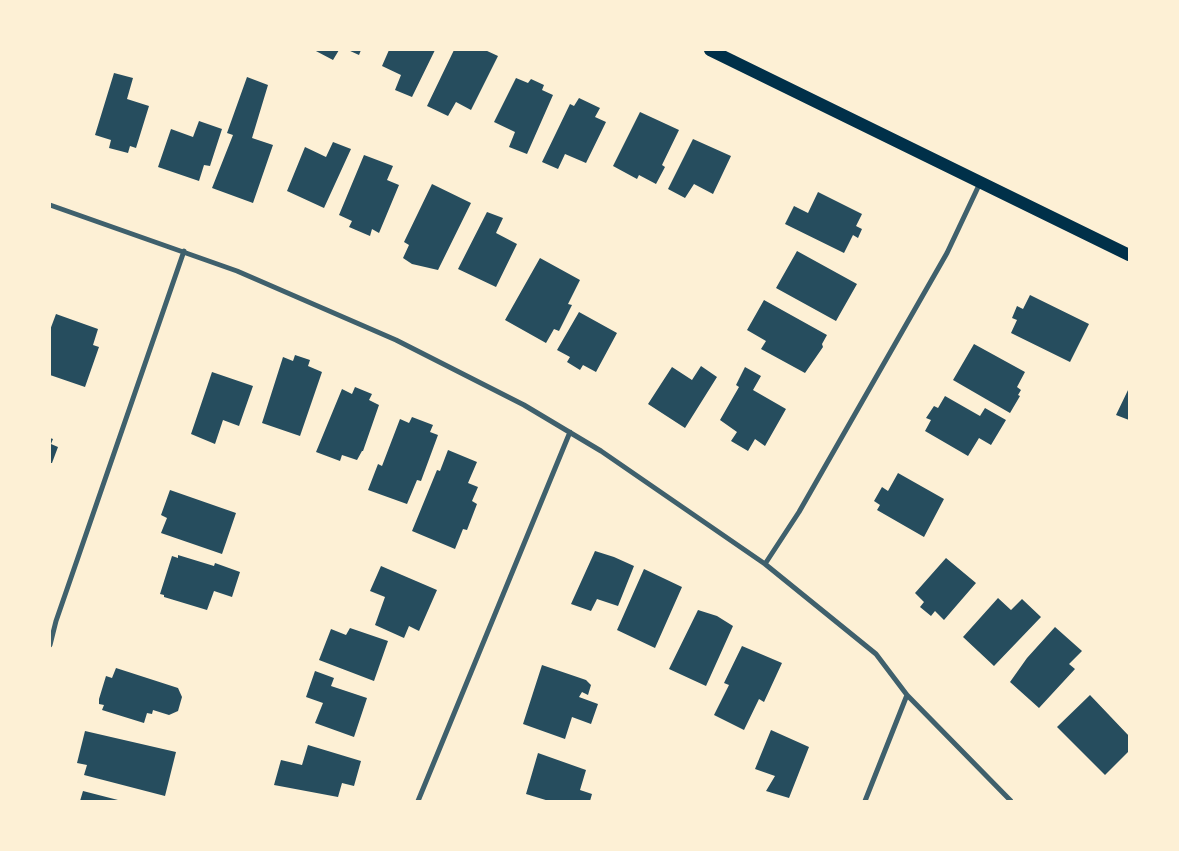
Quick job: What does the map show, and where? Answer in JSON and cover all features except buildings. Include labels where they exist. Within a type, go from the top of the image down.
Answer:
[{"type":"main road","points":[[710,50],[1129,255]]},
{"type":"street","points":[[765,564],[799,512],[947,253],[980,183]]},
{"type":"street","points":[[50,205],[184,251],[246,275],[412,347],[524,405],[638,474],[765,564],[876,654],[907,695],[1011,801]]},
{"type":"street","points":[[50,645],[56,621],[184,251]]},
{"type":"street","points":[[418,801],[570,432]]},
{"type":"street","points":[[865,801],[907,695]]}]
